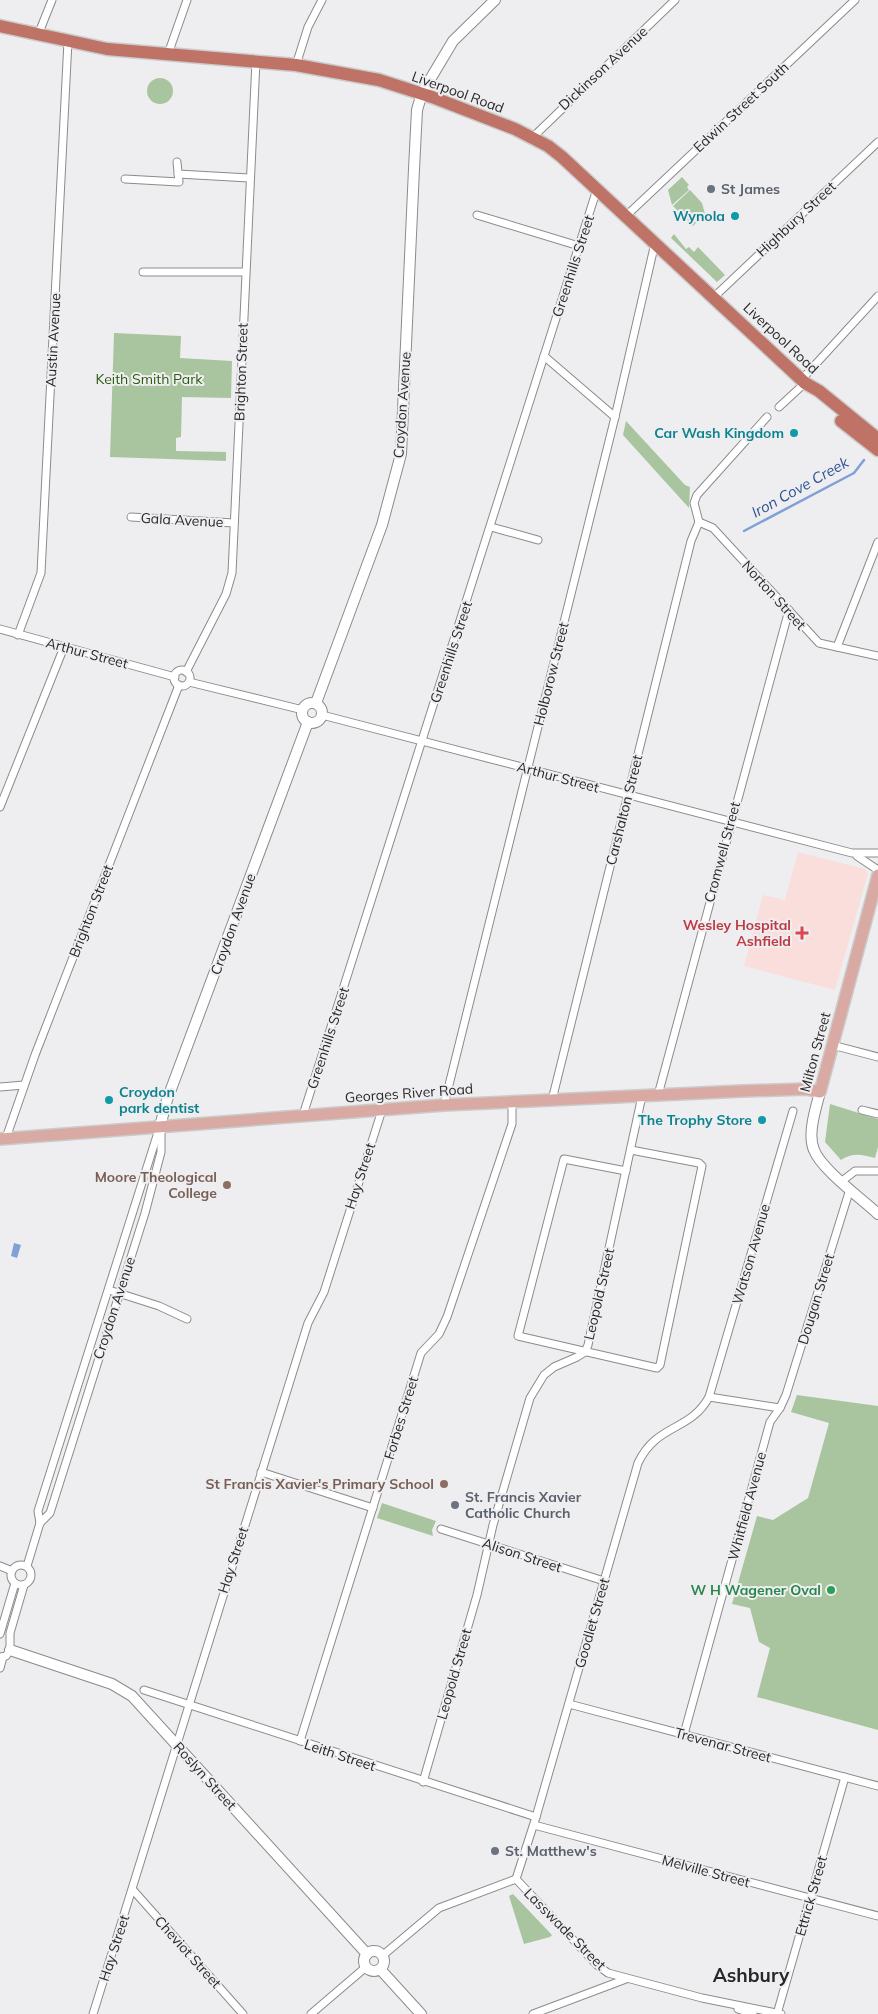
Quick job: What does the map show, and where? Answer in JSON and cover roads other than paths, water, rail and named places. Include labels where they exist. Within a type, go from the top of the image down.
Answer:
[{"type":"highway","name":"Liverpool Road","points":[[0,26],[107,49],[296,65],[372,79],[422,93],[533,137],[562,157],[627,215],[806,383],[819,391],[878,439]]},
{"type":"highway","name":"Liverpool Road","points":[[806,383],[815,396],[850,429],[878,450]]},
{"type":"main road","name":"Milton Street","points":[[820,1092],[878,875]]},
{"type":"main road","name":"Georges River Road","points":[[3,1139],[303,1115],[512,1101],[806,1089],[820,1092]]},
{"type":"street","points":[[38,35],[52,0]]},
{"type":"street","points":[[168,54],[187,0]]},
{"type":"street","points":[[296,65],[308,27],[322,0]]},
{"type":"street","name":"Croydon Avenue","points":[[316,703],[382,525],[400,454],[417,110],[427,81],[458,35],[495,0]]},
{"type":"street","name":"Dickinson Avenue","points":[[533,137],[675,0]]},
{"type":"street","name":"Edwin Street South","points":[[627,215],[855,0]]},
{"type":"street","name":"Austin Avenue","points":[[18,635],[42,573],[68,41]]},
{"type":"street","name":"Brighton Street","points":[[186,672],[231,581],[256,61]]},
{"type":"street","name":"Highbury Street","points":[[714,296],[878,142]]},
{"type":"street","points":[[125,179],[179,182],[177,162]]},
{"type":"street","points":[[178,174],[249,178]]},
{"type":"street","name":"Greenhills Street","points":[[303,1115],[597,188]]},
{"type":"street","points":[[477,215],[579,246]]},
{"type":"street","name":"Holborow Street","points":[[444,1105],[615,417],[656,243]]},
{"type":"street","points":[[143,272],[245,272]]},
{"type":"street","points":[[779,407],[806,383],[878,296]]},
{"type":"street","points":[[544,356],[615,417]]},
{"type":"street","points":[[699,522],[694,503],[697,495],[767,417]]},
{"type":"street","name":"Gala Avenue","points":[[131,517],[234,523]]},
{"type":"street","name":"Norton Street","points":[[699,522],[713,528],[819,643],[878,656]]},
{"type":"street","name":"Carshalton Street","points":[[552,1100],[691,541],[699,522]]},
{"type":"street","points":[[491,527],[538,540]]},
{"type":"street","points":[[837,647],[878,542]]},
{"type":"street","name":"Cromwell Street","points":[[658,1095],[730,822],[789,610]]},
{"type":"street","name":"Arthur Street","points":[[0,629],[175,677]]},
{"type":"street","points":[[0,807],[64,647]]},
{"type":"street","points":[[189,682],[189,675],[186,672],[179,672],[175,677],[179,685],[186,685],[189,682],[303,710]]},
{"type":"street","name":"Brighton Street","points":[[3,1139],[179,685]]},
{"type":"street","points":[[316,703],[322,709],[322,715],[315,722],[308,722],[303,716],[303,710],[306,705],[316,703]]},
{"type":"street","name":"Arthur Street","points":[[322,715],[852,853],[878,853]]},
{"type":"street","name":"Croydon Avenue","points":[[27,1566],[40,1523],[38,1510],[66,1428],[167,1100],[308,722]]},
{"type":"street","name":"Arthur Street","points":[[852,853],[878,870]]},
{"type":"street","points":[[832,1045],[878,1057]]},
{"type":"street","points":[[0,1087],[24,1085]]},
{"type":"street","name":"Milton Street","points":[[820,1092],[813,1129],[814,1150],[820,1160],[878,1214]]},
{"type":"street","name":"Leopold Street","points":[[423,1782],[477,1595],[488,1544],[530,1398],[544,1375],[554,1367],[586,1352],[642,1096]]},
{"type":"street","name":"Forbes Street","points":[[300,1741],[421,1353],[439,1334],[452,1303],[512,1124],[512,1101]]},
{"type":"street","name":"Hay Street","points":[[93,2014],[308,1323],[324,1292],[382,1110]]},
{"type":"street","points":[[862,1110],[878,1114]]},
{"type":"street","name":"Watson Avenue","points":[[709,1397],[793,1111]]},
{"type":"street","name":"Croydon Avenue","points":[[40,1523],[50,1513],[145,1213],[161,1152],[160,1126]]},
{"type":"street","points":[[626,1171],[564,1159],[518,1336],[656,1368],[660,1365],[702,1166],[699,1163],[631,1150]]},
{"type":"street","points":[[846,1185],[855,1171],[878,1172]]},
{"type":"street","name":"Dougan Street","points":[[780,1408],[786,1395],[846,1185]]},
{"type":"street","points":[[109,1290],[159,1306],[187,1319]]},
{"type":"street","points":[[709,1397],[780,1408]]},
{"type":"street","name":"Goodlet Street","points":[[516,1879],[534,1825],[642,1454],[659,1435],[698,1413],[709,1397]]},
{"type":"street","name":"Whitfield Avenue","points":[[684,1734],[770,1422],[780,1408]]},
{"type":"street","points":[[66,1428],[75,1431]]},
{"type":"street","points":[[261,1472],[373,1508]]},
{"type":"street","name":"Alison Street","points":[[441,1529],[604,1581]]},
{"type":"street","points":[[0,1668],[24,1585],[31,1576],[27,1566],[18,1565],[12,1571],[12,1579],[15,1583],[24,1585]]},
{"type":"street","points":[[0,1566],[12,1571]]},
{"type":"street","points":[[5,1652],[0,1636],[15,1583]]},
{"type":"street","name":"Roslyn Street","points":[[5,1652],[120,1688],[132,1696],[366,1954]]},
{"type":"street","name":"Leith Street","points":[[144,1690],[423,1782],[536,1817]]},
{"type":"street","name":"Trevenar Street","points":[[569,1704],[878,1786]]},
{"type":"street","name":"Ettrick Street","points":[[779,2014],[845,1777]]},
{"type":"street","name":"Melville Street","points":[[534,1825],[878,1916]]},
{"type":"street","points":[[382,1956],[439,1908],[516,1879]]},
{"type":"street","name":"Lasswade Street","points":[[516,1879],[597,1965],[608,1973],[702,1998],[779,2014]]},
{"type":"street","name":"Cheviot Street","points":[[133,1890],[243,2014]]},
{"type":"street","points":[[374,1952],[382,1956],[384,1962],[380,1969],[374,1971],[366,1967],[364,1959],[366,1954],[374,1952]]},
{"type":"street","points":[[311,2014],[366,1967]]},
{"type":"street","points":[[380,1969],[421,2014]]},
{"type":"street","points":[[532,2014],[626,1979]]},
{"type":"street","name":"Lasswade Street","points":[[702,1998],[753,2014]]},
{"type":"water","points":[[14,1243],[21,1245],[17,1258],[11,1256]]},
{"type":"waterway","name":"Iron Cove Creek","points":[[744,531],[854,473],[864,460]]},
{"type":"place","name":"St James","points":[[711,189]]},
{"type":"place","name":"Wynola","points":[[735,216]]},
{"type":"place","name":"Car Wash Kingdom","points":[[794,433]]},
{"type":"place","name":"Wesley Hospital Ashfield","points":[[802,933]]},
{"type":"place","name":"Croydon park dentist","points":[[109,1100]]},
{"type":"place","name":"The Trophy Store","points":[[762,1120]]},
{"type":"place","name":"Moore Theological College","points":[[227,1185]]},
{"type":"place","name":"St Francis Xavier's Primary School","points":[[444,1484]]},
{"type":"place","name":"St. Francis Xavier Catholic Church","points":[[455,1505]]},
{"type":"place","name":"W H Wagener Oval","points":[[831,1590]]},
{"type":"place","name":"St. Matthew's","points":[[495,1851]]},
{"type":"district","name":"Ashbury","points":[[751,1975]]},
{"type":"park label","name":"Keith Smith Park","points":[[149,379]]}]
